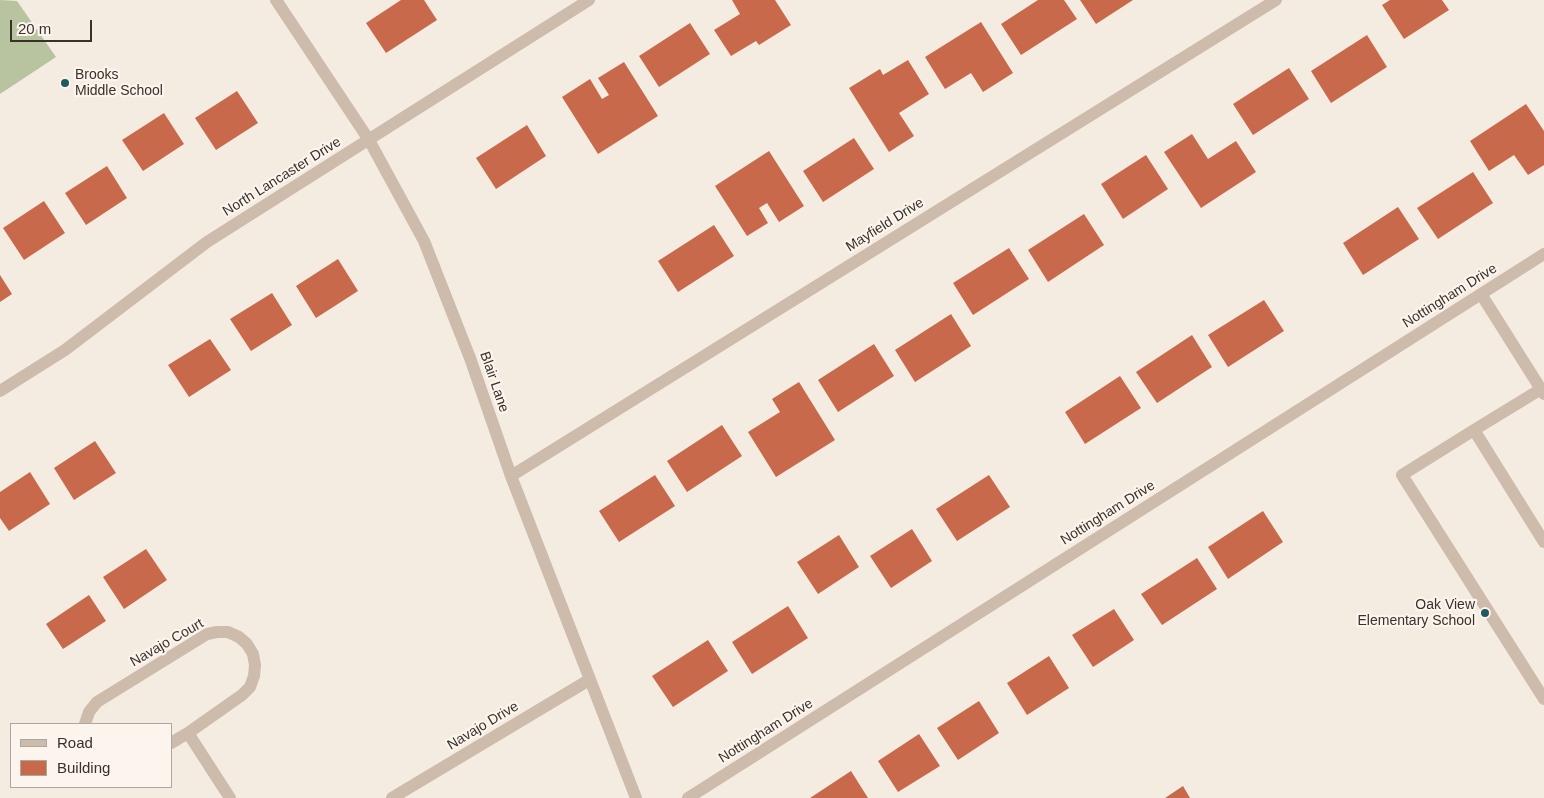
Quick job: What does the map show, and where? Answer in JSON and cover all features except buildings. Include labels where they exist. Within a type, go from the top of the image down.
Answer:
[{"type":"street","name":"Blair Lane","points":[[276,0],[369,140],[424,241],[470,358],[511,476],[636,798]]},
{"type":"street","name":"North Lancaster Drive","points":[[0,391],[65,350],[207,242],[589,0]]},
{"type":"street","name":"Mayfield Drive","points":[[511,476],[1276,0]]},
{"type":"street","name":"Nottingham Drive","points":[[688,798],[1544,254]]},
{"type":"street","points":[[1481,294],[1542,391],[1474,430],[1402,475],[1544,699]]},
{"type":"street","points":[[1474,430],[1544,542]]},
{"type":"street","name":"Navajo Court","points":[[85,723],[89,712],[97,702],[207,634],[228,632],[239,637],[247,644],[253,654],[254,676],[250,686],[242,694],[172,742]]},
{"type":"street","name":"Navajo Drive","points":[[392,798],[589,680]]},
{"type":"street","points":[[188,733],[230,798]]},
{"type":"green space","points":[[0,0],[17,1],[56,57],[0,94]]},
{"type":"place","name":"Brooks Middle School","points":[[65,83]]},
{"type":"place","name":"Oak View Elementary School","points":[[1485,613]]}]
